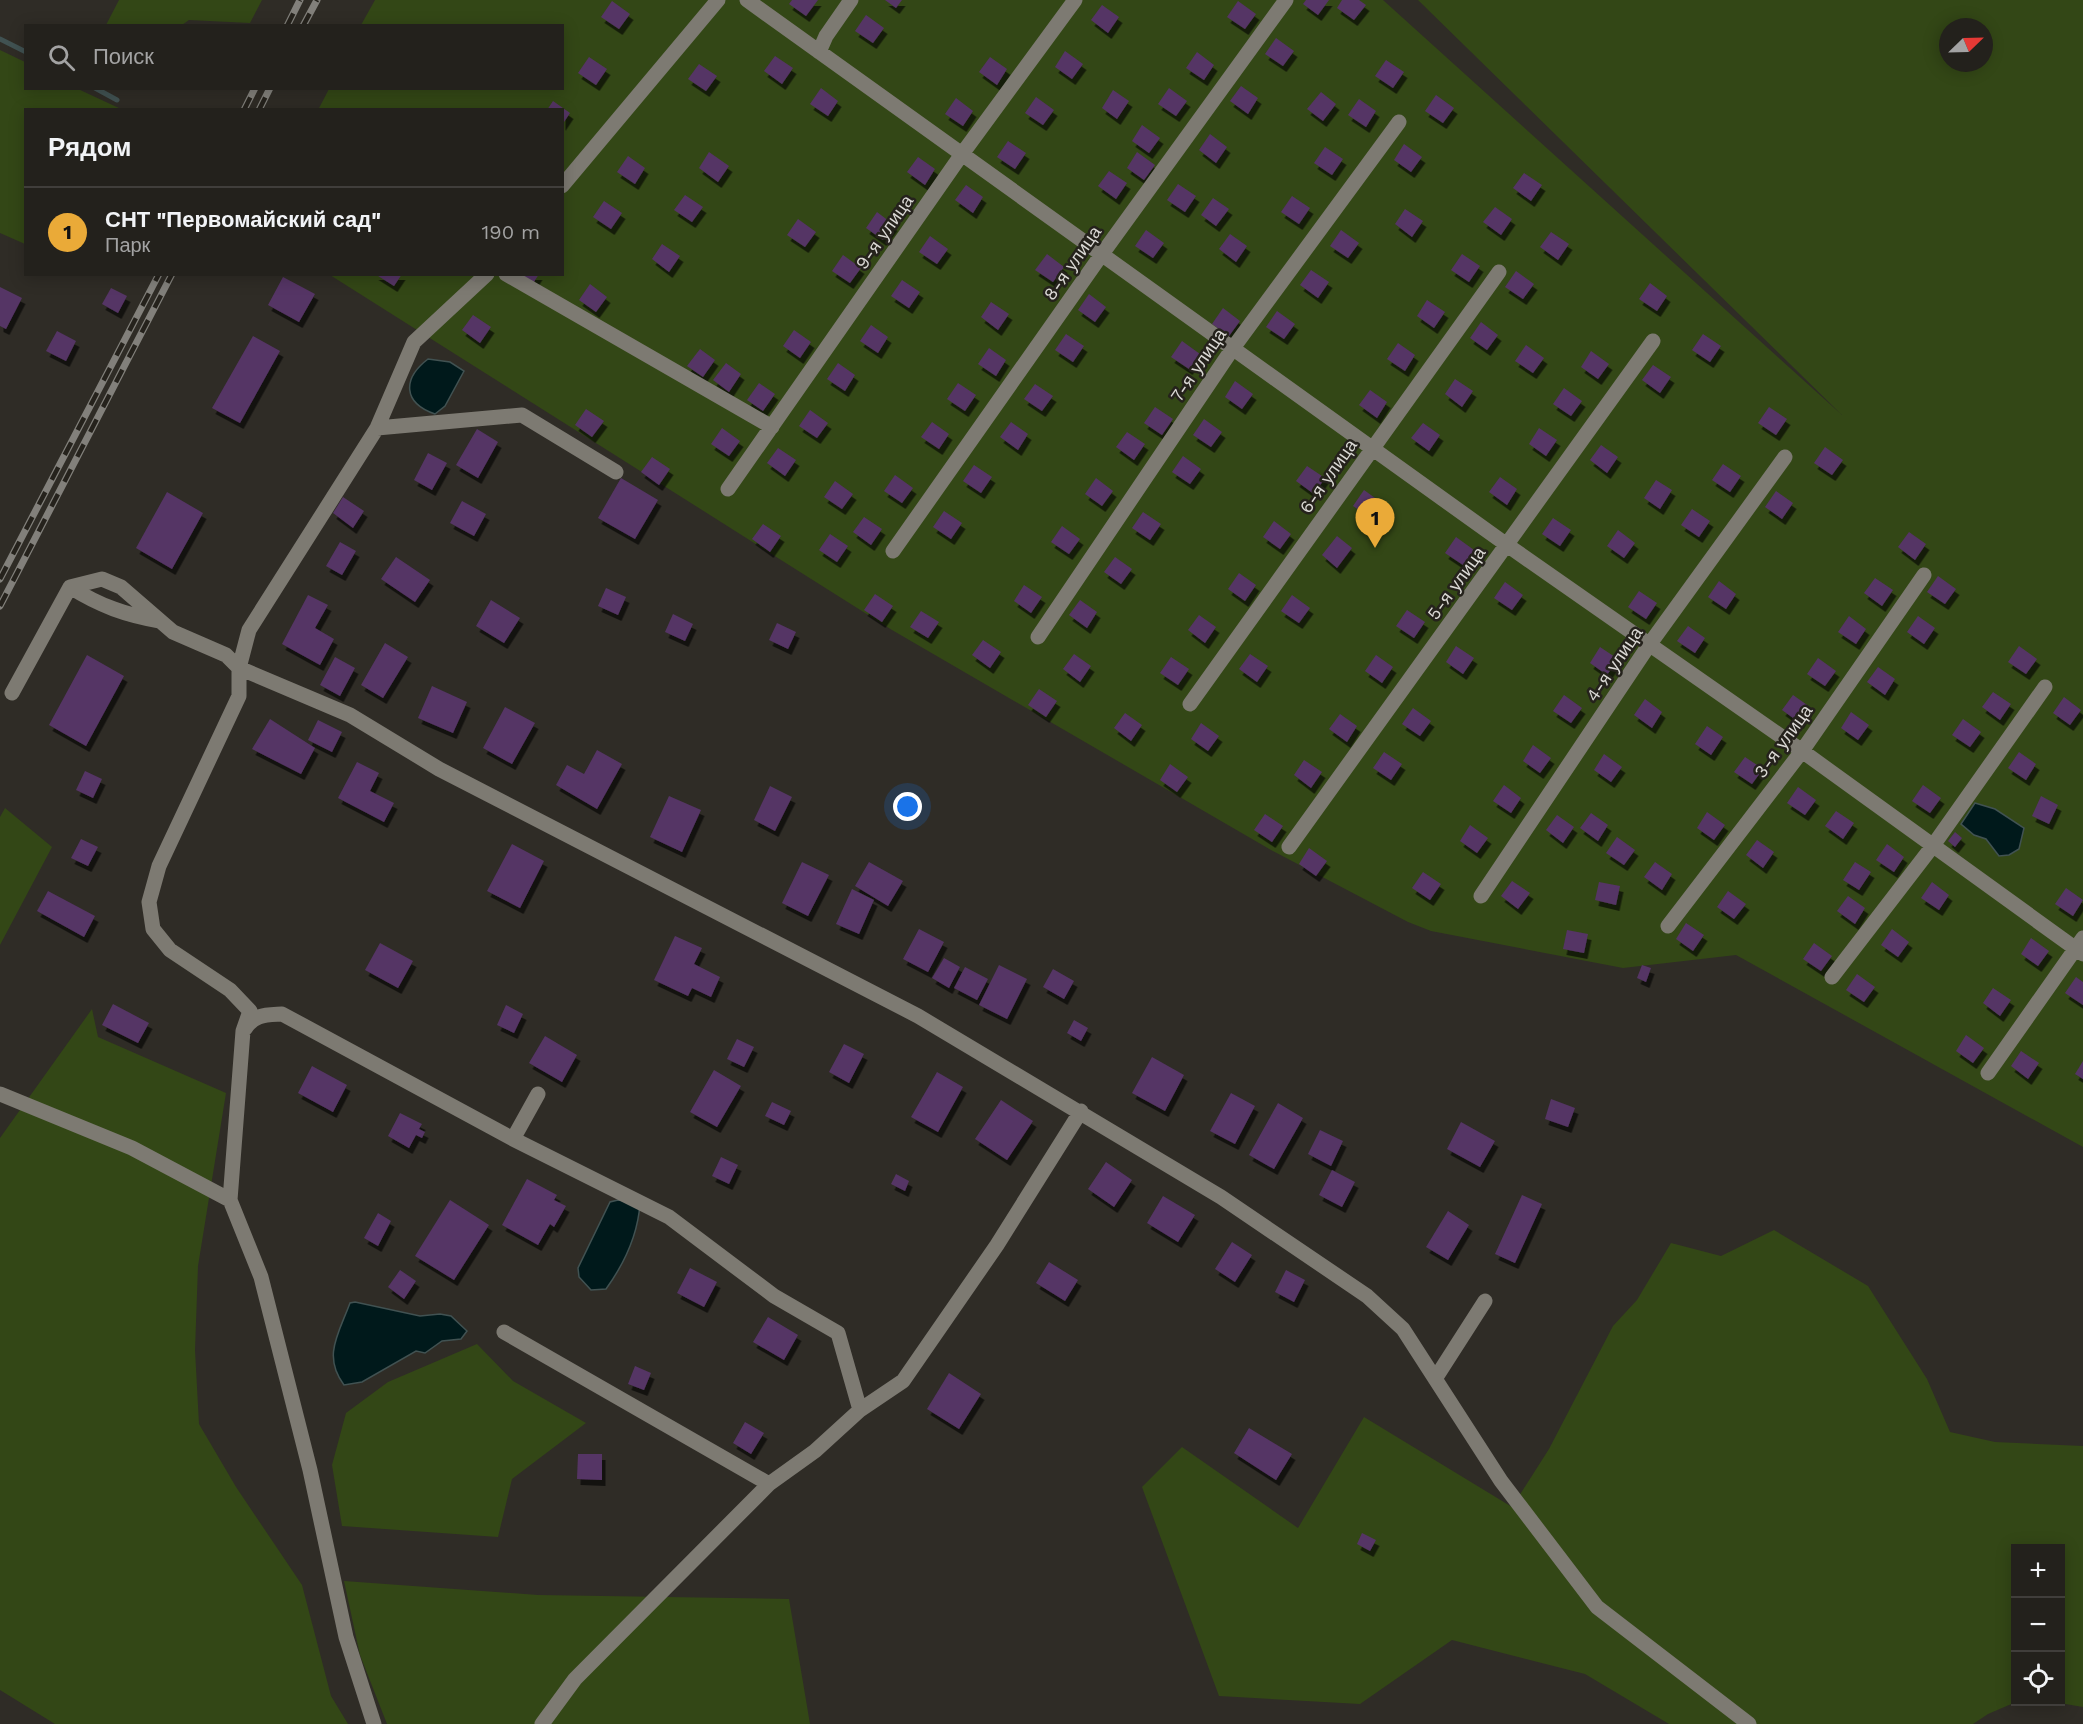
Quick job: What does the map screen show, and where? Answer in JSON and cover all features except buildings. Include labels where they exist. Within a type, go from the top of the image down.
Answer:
[{"type":"street","points":[[564,184],[718,0]]},
{"type":"street","points":[[747,0],[1507,545],[1802,751],[1932,847],[2081,947],[1988,1073]]},
{"type":"street","points":[[819,51],[826,36],[851,0]]},
{"type":"street","name":"9-я улица","points":[[728,489],[962,153],[1075,0]]},
{"type":"street","name":"8-я улица","points":[[893,551],[1102,254],[1286,0]]},
{"type":"street","name":"7-я улица","points":[[1038,637],[1233,348],[1399,122]]},
{"type":"street","name":"6-я улица","points":[[1190,704],[1498,272]]},
{"type":"street","points":[[374,1724],[346,1637],[310,1470],[261,1276],[230,1200],[243,1031],[250,1011],[230,990],[170,950],[153,929],[149,902],[159,866],[239,696],[239,668],[249,630],[377,428],[414,342],[485,276]]},
{"type":"street","points":[[509,276],[772,427]]},
{"type":"street","name":"5-я улица","points":[[1289,847],[1653,341]]},
{"type":"street","points":[[377,428],[522,415],[616,472]]},
{"type":"street","name":"4-я улица","points":[[1481,896],[1649,645],[1785,457]]},
{"type":"street","name":"3-я улица","points":[[1668,926],[1802,751],[1924,575]]},
{"type":"street","points":[[12,693],[70,587],[102,579],[121,587],[173,632],[226,655],[239,668],[350,715],[439,769],[918,1016],[1082,1112],[1221,1197],[1367,1296],[1402,1329],[1501,1481],[1597,1607],[1749,1724]]},
{"type":"street","points":[[70,587],[98,604],[123,614],[160,621]]},
{"type":"street","points":[[1832,977],[1932,847],[2045,687]]},
{"type":"street","points":[[243,1031],[250,1020],[262,1015],[282,1014],[513,1139],[669,1217],[774,1296],[838,1333],[860,1410]]},
{"type":"street","points":[[0,1094],[132,1148],[230,1200]]},
{"type":"street","points":[[513,1139],[538,1094]]},
{"type":"street","points":[[542,1724],[575,1679],[769,1484],[814,1451],[860,1410],[903,1382],[997,1245],[1082,1112]]},
{"type":"street","points":[[1435,1379],[1485,1301]]},
{"type":"street","points":[[504,1332],[769,1484]]},
{"type":"green space","points":[[119,0],[262,0],[250,23],[189,20],[183,24],[107,24]]},
{"type":"green space","points":[[375,0],[1383,0],[1842,415],[1418,0],[2083,0],[2083,1147],[1736,955],[1623,968],[1431,931],[1408,922],[1271,850],[892,630],[332,276],[564,276],[564,108],[319,108],[328,90],[564,90],[564,24],[362,24]]},
{"type":"green space","points":[[0,50],[24,62],[24,90],[80,90],[119,108],[24,108],[24,244],[0,233]]},
{"type":"green space","points":[[5,808],[52,847],[0,945],[0,817]]},
{"type":"green space","points":[[92,1009],[98,1037],[226,1093],[198,1266],[195,1350],[199,1424],[236,1487],[302,1585],[331,1696],[348,1724],[55,1724],[0,1690],[0,1138]]},
{"type":"green space","points":[[1774,1230],[1868,1286],[1927,1379],[1950,1432],[1995,1442],[2083,1446],[2083,1707],[2065,1704],[2065,1544],[2011,1544],[2011,1704],[1988,1714],[1973,1724],[1669,1724],[1585,1674],[1452,1640],[1360,1704],[1219,1696],[1142,1487],[1182,1447],[1298,1528],[1364,1417],[1512,1507],[1549,1449],[1613,1326],[1637,1300],[1671,1243],[1721,1256]]},
{"type":"green space","points":[[477,1344],[513,1381],[586,1423],[512,1479],[498,1537],[342,1526],[332,1465],[346,1413],[388,1382]]},
{"type":"green space","points":[[344,1581],[538,1595],[789,1599],[810,1724],[387,1724],[360,1655]]},
{"type":"water","points":[[428,359],[450,362],[464,371],[445,406],[435,414],[417,404],[410,390],[410,382],[414,374]]},
{"type":"water","points":[[1975,803],[1995,809],[2024,828],[2019,849],[2009,855],[1999,856],[1986,839],[1974,835],[1961,824]]},
{"type":"water","points":[[618,1200],[640,1203],[633,1238],[619,1270],[606,1289],[591,1290],[579,1277],[578,1268],[610,1202]]},
{"type":"water","points":[[355,1302],[420,1316],[440,1314],[451,1316],[467,1331],[461,1339],[442,1341],[425,1353],[416,1351],[362,1382],[344,1385],[337,1374],[333,1354],[337,1334],[350,1303]]},
{"type":"waterway","points":[[0,39],[24,51]]},
{"type":"waterway","points":[[99,90],[117,100]]},
{"type":"railway","points":[[288,24],[300,0]]},
{"type":"railway","points":[[304,24],[317,0]]},
{"type":"railway","points":[[245,108],[254,90]]},
{"type":"railway","points":[[260,108],[269,90]]},
{"type":"railway","points":[[0,579],[158,276]]},
{"type":"railway","points":[[0,606],[171,276]]},
{"type":"place","name":"СНТ \"Первомайский сад\"","points":[[1375,548]]}]
